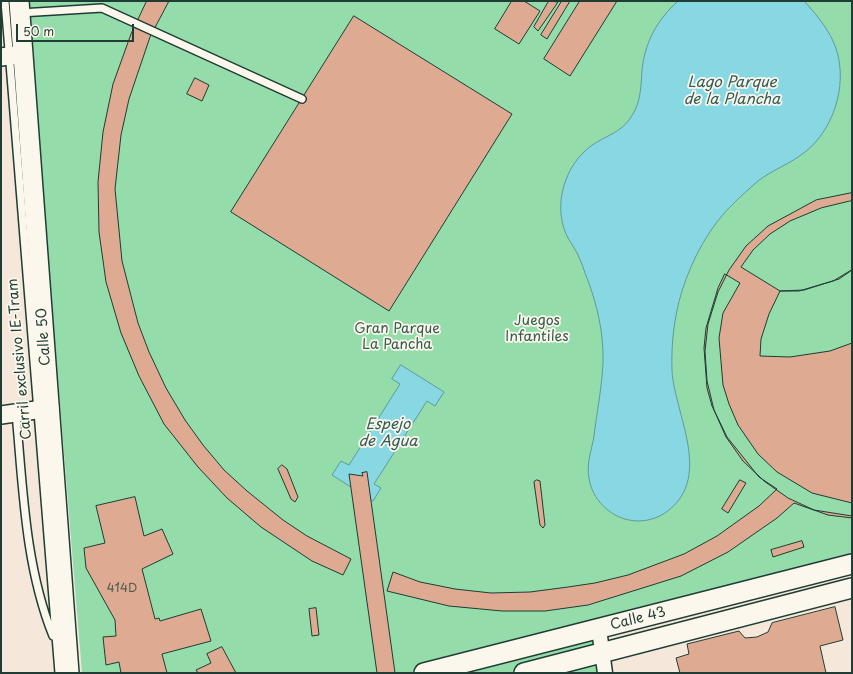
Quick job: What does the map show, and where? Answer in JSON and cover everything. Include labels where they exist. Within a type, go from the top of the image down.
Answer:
[{"type":"main road","name":"Calle 50","points":[[20,7],[11,56],[69,673]]},
{"type":"main road","name":"Calle 43","points":[[424,673],[852,564]]},
{"type":"main road","name":"Calle 43","points":[[524,673],[852,588]]},
{"type":"street","points":[[8,414],[43,409]]},
{"type":"street","points":[[599,629],[605,673]]},
{"type":"lane","points":[[5,1],[11,56]]},
{"type":"lane","points":[[20,7],[102,8],[302,99]]},
{"type":"lane","name":"Carril exclusivo IE-Tram","points":[[43,409],[56,644]]},
{"type":"lane","points":[[8,414],[35,584],[42,608],[56,644],[60,673]]},
{"type":"green space","name":"Gran Parque La Pancha","points":[[27,1],[852,1],[852,557],[592,622],[597,673],[82,673]]},
{"type":"water","name":"Lago Parque de la Plancha","points":[[678,1],[804,1],[820,20],[833,41],[838,55],[840,86],[832,116],[825,130],[816,142],[805,152],[758,181],[726,211],[703,243],[691,267],[679,301],[675,320],[672,351],[674,388],[688,444],[690,462],[688,480],[682,496],[669,510],[650,520],[634,521],[622,518],[608,510],[594,493],[589,478],[589,462],[602,381],[602,341],[597,309],[591,288],[579,258],[567,237],[562,222],[561,198],[568,174],[582,154],[597,142],[620,129],[630,119],[639,97],[642,70],[649,41],[658,24]]},
{"type":"water","name":"Espejo de Agua","points":[[401,365],[444,392],[435,406],[427,401],[374,484],[381,488],[373,501],[332,475],[341,461],[349,465],[400,384],[392,379]]},
{"type":"building","points":[[147,1],[169,1],[150,37],[129,99],[121,135],[115,189],[122,261],[138,323],[149,352],[166,388],[185,420],[203,445],[224,470],[283,520],[307,536],[351,559],[343,575],[312,561],[261,527],[227,498],[198,467],[164,424],[139,376],[121,333],[106,282],[99,232],[98,182],[103,132],[113,84],[131,34]]},
{"type":"building","points":[[512,1],[524,1],[540,11],[519,44],[495,29]]},
{"type":"building","points":[[549,1],[558,2],[538,31],[534,27]]},
{"type":"building","points":[[562,1],[570,1],[547,39],[541,35]]},
{"type":"building","points":[[580,1],[617,1],[570,76],[544,59]]},
{"type":"building","points":[[354,16],[512,114],[389,311],[231,212]]},
{"type":"building","points":[[195,78],[209,85],[202,101],[187,94]]},
{"type":"building","points":[[852,193],[852,516],[814,510],[788,498],[764,481],[743,461],[726,437],[714,410],[707,381],[705,351],[708,324],[718,292],[729,270],[746,246],[768,226],[816,200]]},
{"type":"building","points":[[852,201],[852,270],[839,279],[804,290],[780,291],[741,267],[753,250],[770,234],[790,221],[821,208]]},
{"type":"building","points":[[852,270],[852,343],[830,351],[790,357],[760,356],[761,339],[769,314],[780,291],[799,291],[833,281]]},
{"type":"building","points":[[725,274],[740,283],[723,313],[719,338],[723,385],[738,425],[758,454],[777,472],[812,493],[852,503],[852,518],[828,515],[794,503],[777,518],[728,552],[681,576],[588,605],[545,611],[502,611],[449,606],[387,591],[393,572],[420,582],[455,589],[491,593],[530,592],[595,583],[628,575],[684,554],[717,536],[759,506],[777,489],[759,477],[727,437],[712,406],[707,388],[704,348],[706,328],[718,288]]},
{"type":"building","points":[[282,465],[287,469],[298,497],[295,502],[291,499],[278,469]]},
{"type":"building","points":[[367,472],[395,673],[377,673],[349,474],[363,476],[362,473]]},
{"type":"building","points":[[537,480],[540,481],[545,525],[543,528],[540,525],[534,482]]},
{"type":"building","points":[[740,480],[746,483],[728,513],[722,509]]},
{"type":"building","points":[[135,497],[144,536],[162,529],[173,554],[142,569],[155,619],[159,618],[160,621],[201,609],[211,641],[162,654],[167,673],[121,673],[119,662],[106,665],[103,637],[116,636],[115,620],[86,568],[84,548],[105,543],[96,506]]},
{"type":"building","points":[[802,541],[804,547],[773,557],[771,550]]},
{"type":"building","points":[[835,607],[843,640],[820,646],[826,673],[680,673],[676,658],[689,654],[687,644],[739,631],[745,638],[757,637],[768,632],[772,623]]},
{"type":"building","points":[[316,608],[319,635],[312,636],[309,609]]},
{"type":"building","points":[[222,647],[236,673],[198,673],[196,670],[211,663],[207,654]]},
{"type":"park label","name":"Juegos Infantiles","points":[[537,330]]}]
